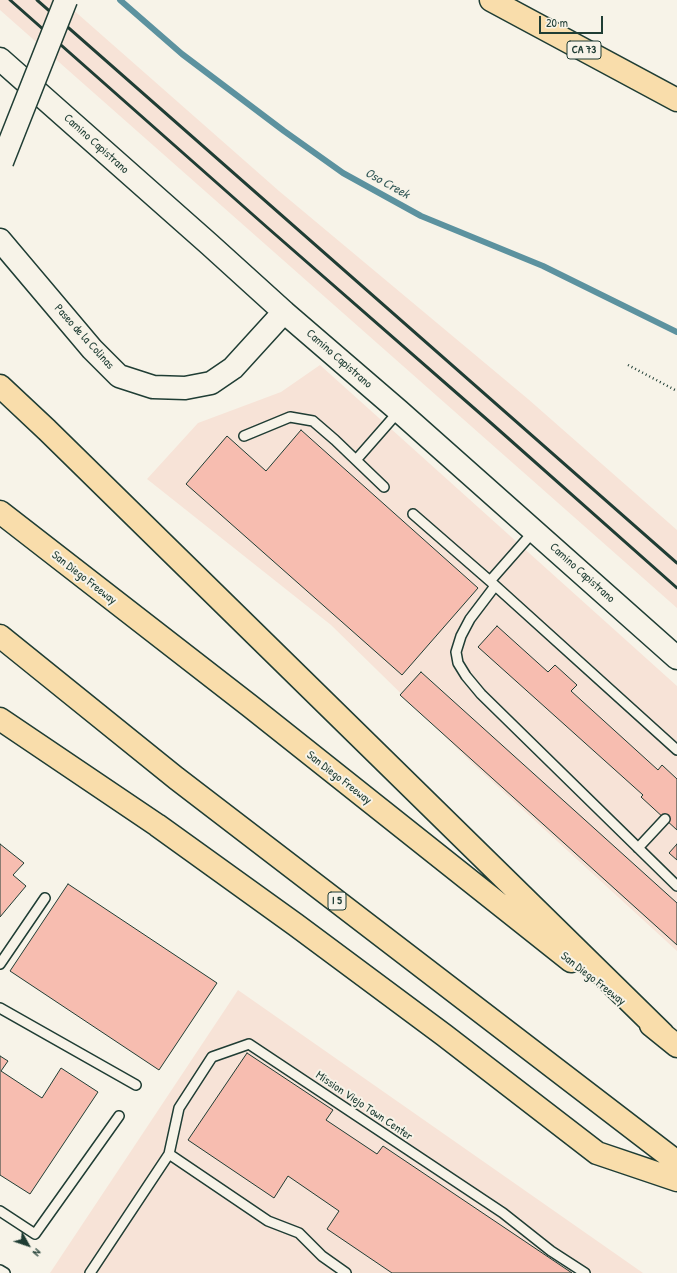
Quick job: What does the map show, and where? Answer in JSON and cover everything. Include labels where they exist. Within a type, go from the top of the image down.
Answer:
[{"type":"highway","name":"CA 73","points":[[491,0],[677,100]]},
{"type":"highway","points":[[0,386],[47,430],[670,1040]]},
{"type":"highway","name":"San Diego Freeway","points":[[0,512],[250,706],[670,1040]]},
{"type":"highway","name":"I 5","points":[[0,636],[176,778],[677,1162]]},
{"type":"highway","points":[[0,719],[158,825],[290,920],[597,1153],[677,1180]]},
{"type":"main road","points":[[1,164],[66,0]]},
{"type":"main road","name":"Camino Capistrano","points":[[0,59],[284,312],[399,411],[677,658]]},
{"type":"main road","name":"Paseo de la Colinas","points":[[0,240],[92,349],[119,376],[153,387],[185,388],[211,383],[233,368],[284,312]]},
{"type":"lane","points":[[356,460],[399,411]]},
{"type":"lane","points":[[244,436],[290,417],[313,421],[384,487]]},
{"type":"lane","points":[[413,514],[492,583],[677,750]]},
{"type":"lane","points":[[534,530],[492,583],[470,619],[461,636],[456,652],[458,663],[466,676],[481,694],[677,886]]},
{"type":"lane","points":[[638,848],[665,819]]},
{"type":"lane","points":[[0,964],[45,898]]},
{"type":"lane","points":[[0,1008],[136,1085]]},
{"type":"lane","name":"Mission Viejo Town Center","points":[[90,1273],[169,1154],[179,1108],[212,1057],[249,1044],[503,1213],[551,1251],[586,1273]]},
{"type":"lane","points":[[0,1211],[35,1234],[119,1116]]},
{"type":"lane","points":[[169,1154],[268,1221],[299,1233],[322,1256],[346,1273]]},
{"type":"lane","points":[[0,1270],[5,1273]]},
{"type":"path","points":[[628,365],[677,391]]},
{"type":"shaded area","points":[[0,0],[62,0],[279,191],[528,399],[677,530],[677,608],[0,10]]},
{"type":"shaded area","points":[[320,365],[677,686],[677,951],[472,763],[331,625],[147,479],[198,423],[281,392]]},
{"type":"shaded area","points":[[238,990],[643,1273],[50,1273]]},
{"type":"building","points":[[301,430],[478,588],[402,675],[186,484],[227,436],[266,471]]},
{"type":"building","points":[[497,626],[548,672],[555,665],[577,685],[571,691],[658,770],[662,765],[677,779],[677,830],[641,797],[643,795],[478,647]]},
{"type":"building","points":[[421,672],[677,903],[677,945],[400,695]]},
{"type":"building","points":[[0,844],[24,863],[13,875],[26,886],[0,917]]},
{"type":"building","points":[[677,844],[677,860],[669,853]]},
{"type":"building","points":[[68,884],[217,983],[159,1070],[10,971]]},
{"type":"building","points":[[247,1053],[333,1110],[326,1120],[377,1154],[383,1146],[572,1273],[392,1273],[327,1229],[339,1211],[288,1176],[274,1198],[188,1140]]},
{"type":"building","points":[[0,1056],[8,1061],[1,1071],[42,1098],[61,1068],[98,1092],[30,1194],[0,1175]]},
{"type":"waterway","name":"Oso Creek","points":[[120,0],[182,54],[284,131],[343,173],[421,216],[543,266],[677,332]]},
{"type":"railway","points":[[10,0],[677,588]]},
{"type":"railway","points":[[37,0],[677,563]]}]
